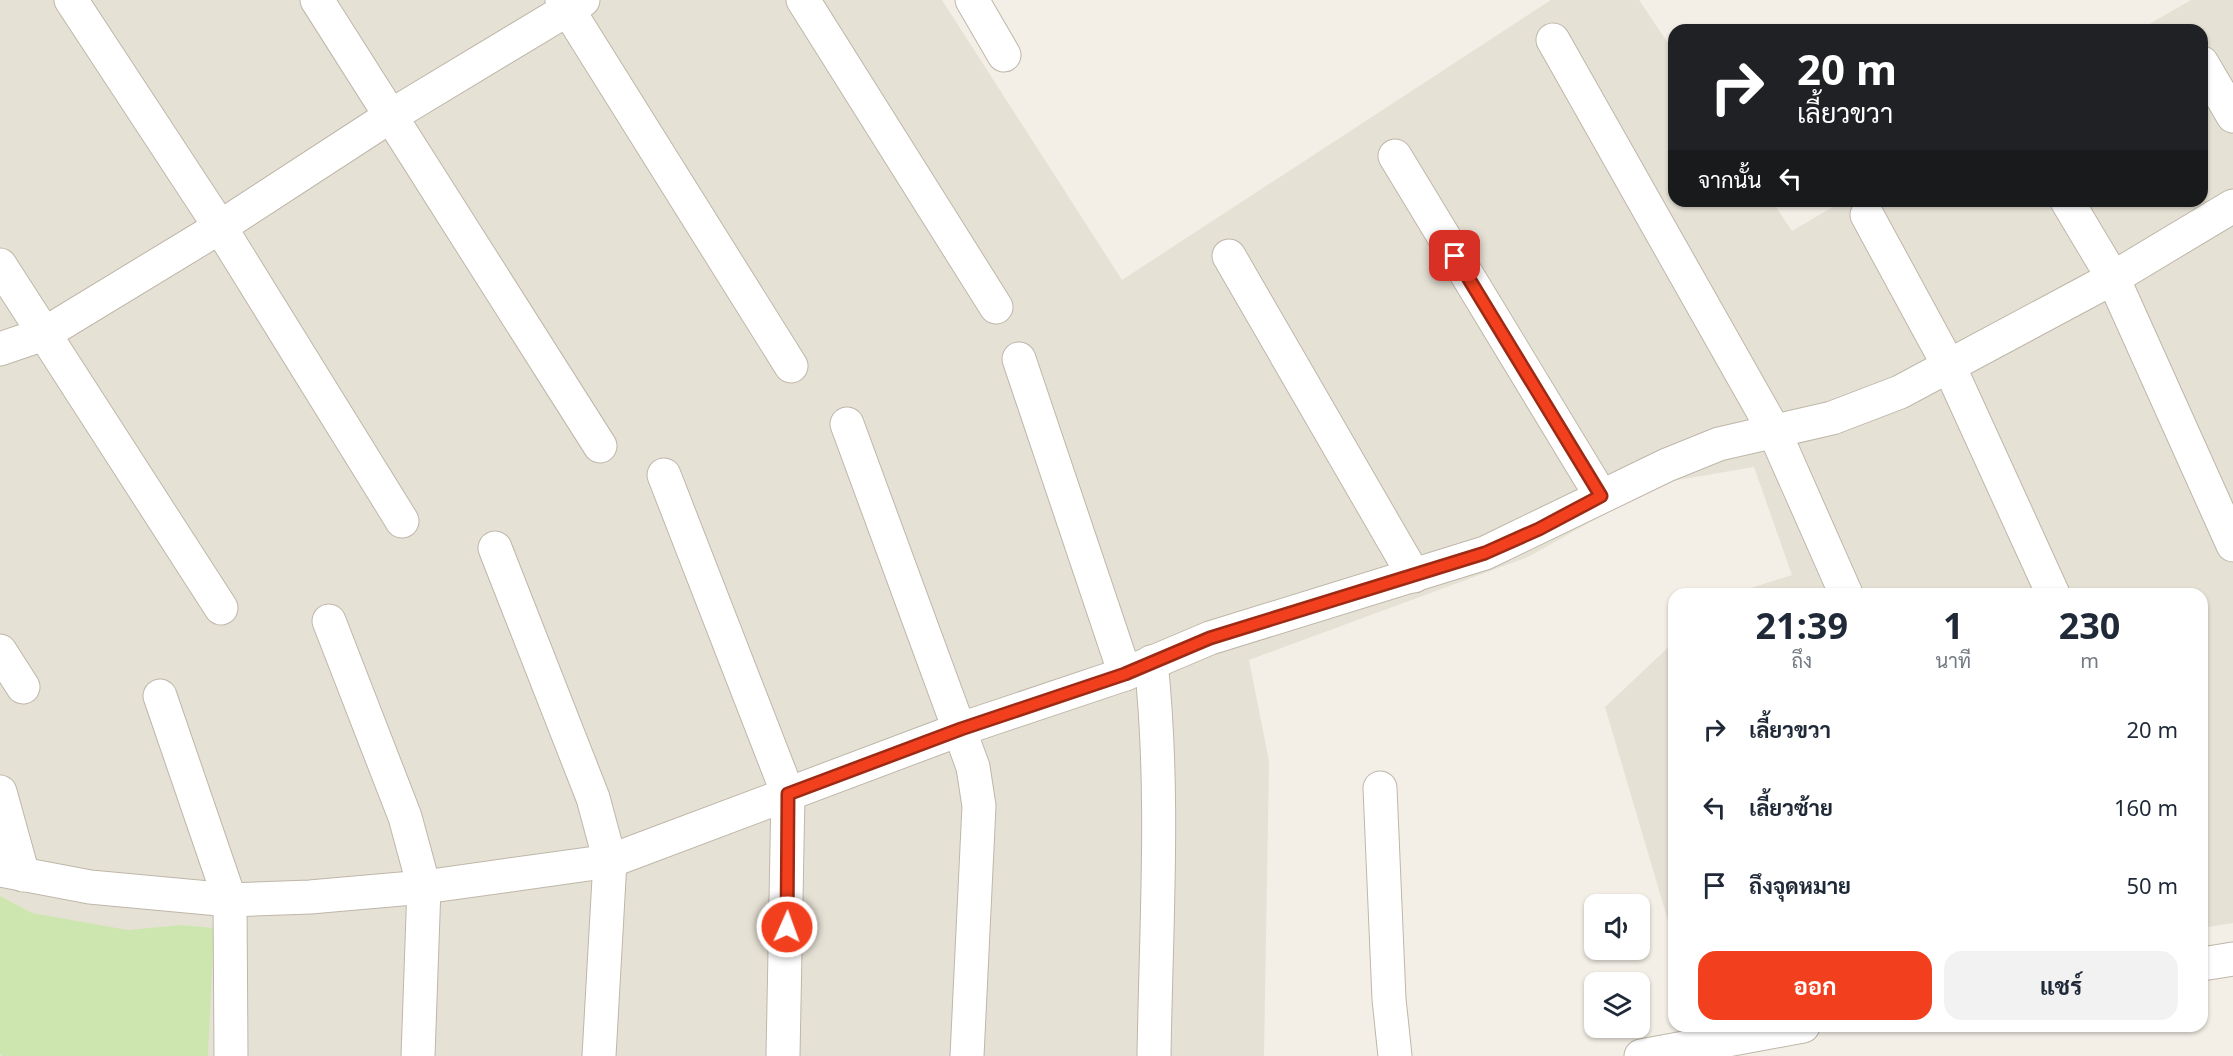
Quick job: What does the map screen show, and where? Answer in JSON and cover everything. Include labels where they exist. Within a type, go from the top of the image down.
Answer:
[{"type":"street","points":[[71,0],[220,227],[402,521]]},
{"type":"street","points":[[317,0],[389,117],[600,446]]},
{"type":"street","points":[[803,0],[996,307]]},
{"type":"street","points":[[972,0],[1004,55]]},
{"type":"street","points":[[0,349],[44,334],[220,227],[389,117],[571,3],[791,366]]},
{"type":"street","points":[[1553,40],[1774,431],[1843,588]]},
{"type":"street","points":[[2208,73],[2233,116]]},
{"type":"street","points":[[1395,156],[1601,496]]},
{"type":"street","points":[[0,792],[11,872],[90,887],[230,900],[310,897],[424,887],[610,861],[961,729],[1138,668],[1210,638],[1347,593],[1414,576],[1485,553],[1539,529],[1601,496],[1719,444],[1832,418],[1881,400],[2113,278],[2233,206]]},
{"type":"street","points":[[2071,207],[2113,278],[2233,545]]},
{"type":"street","points":[[1867,215],[1948,366],[2050,588]]},
{"type":"street","points":[[1229,256],[1414,576]]},
{"type":"street","points":[[0,265],[221,608]]},
{"type":"street","points":[[1019,359],[1138,668],[1157,725],[1159,799],[1154,1056]]},
{"type":"street","points":[[847,424],[961,729],[973,767],[979,806],[967,1056]]},
{"type":"street","points":[[664,475],[788,794],[783,1056]]},
{"type":"street","points":[[495,548],[593,798],[610,861],[599,1056]]},
{"type":"street","points":[[329,621],[405,817],[424,887],[418,1056]]},
{"type":"street","points":[[0,651],[23,687]]},
{"type":"street","points":[[160,696],[230,900],[231,1056]]},
{"type":"street","points":[[1380,788],[1389,999],[1395,1056]]},
{"type":"street","points":[[2208,963],[2233,959]]},
{"type":"street","points":[[1641,1056],[1771,1032]]},
{"type":"shaded area","points":[[0,0],[942,0],[1122,280],[1551,0],[1639,0],[1668,43],[1668,207],[1776,207],[1792,231],[1833,207],[2208,207],[2208,24],[2149,24],[2191,0],[2233,0],[2233,923],[2208,927],[2208,588],[1751,588],[1792,575],[1754,467],[1660,483],[1528,557],[1249,660],[1269,761],[1264,1056],[0,1056]]},
{"type":"shaded area","points":[[1668,648],[1668,921],[1605,707]]},
{"type":"green space","points":[[0,896],[32,913],[128,930],[181,925],[214,928],[208,1056],[3,1056],[0,1054]]},
{"type":"route","points":[[787,927],[788,794],[961,729],[1125,674],[1210,638],[1347,593],[1414,576],[1485,553],[1539,529],[1601,496],[1455,256]]}]
